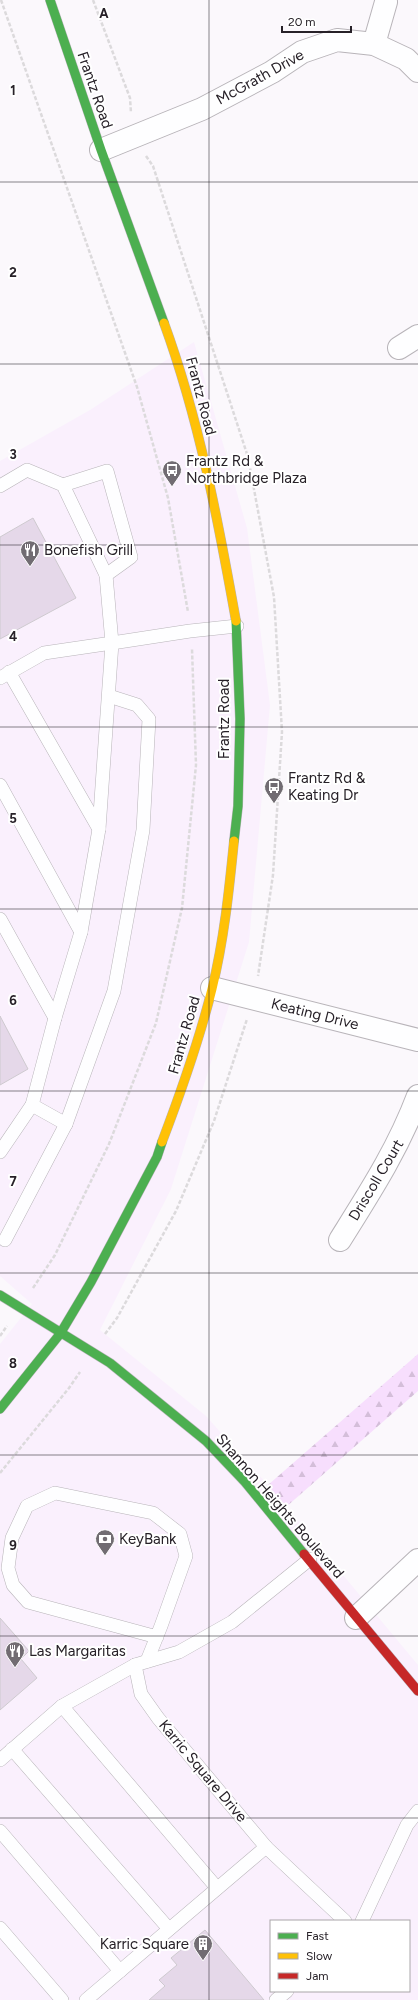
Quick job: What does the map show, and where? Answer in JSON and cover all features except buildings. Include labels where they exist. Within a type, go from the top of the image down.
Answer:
[{"type":"main road","name":"Frantz Road","points":[[0,1409],[60,1334],[91,1282],[157,1157],[187,1076],[212,988],[227,909],[238,806],[240,719],[237,626],[226,559],[209,481],[182,372],[101,150],[50,0]]},
{"type":"main road","name":"Shannon Heights Boulevard","points":[[0,1295],[60,1334],[110,1363],[206,1441],[245,1482],[310,1559],[356,1618],[418,1691]]},
{"type":"street","points":[[374,44],[386,2]]},
{"type":"street","name":"McGrath Drive","points":[[101,150],[202,109],[272,72],[302,52],[337,40],[374,44],[406,60],[418,71]]},
{"type":"street","points":[[399,348],[418,336]]},
{"type":"street","name":"Keating Drive","points":[[212,988],[418,1040]]},
{"type":"street","name":"Driscoll Court","points":[[340,1240],[393,1155],[407,1126],[418,1096]]},
{"type":"street","points":[[356,1618],[418,1560]]},
{"type":"lane","points":[[0,486],[27,470],[63,485],[107,471],[131,557],[106,575]]},
{"type":"lane","points":[[0,1152],[32,1105],[55,1018],[81,932],[99,829],[112,643],[106,575],[63,485]]},
{"type":"lane","points":[[99,829],[5,675],[44,652],[190,631],[237,626]]},
{"type":"lane","points":[[5,1240],[66,1124],[114,991],[143,830],[149,719],[137,705],[109,696]]},
{"type":"lane","points":[[0,786],[81,932]]},
{"type":"lane","points":[[0,919],[55,1018]]},
{"type":"lane","points":[[32,1105],[66,1124]]},
{"type":"lane","points":[[141,1663],[157,1637],[186,1556],[180,1534],[153,1514],[55,1493],[27,1506],[12,1538],[8,1568],[13,1585],[28,1602],[157,1637]]},
{"type":"lane","points":[[0,1760],[62,1706],[141,1663],[179,1652],[232,1622],[310,1559]]},
{"type":"lane","name":"Karric Square Drive","points":[[141,1663],[141,1694],[158,1718],[266,1846],[344,1920]]},
{"type":"lane","points":[[62,1706],[217,1888]]},
{"type":"lane","points":[[12,1749],[169,1930]]},
{"type":"lane","points":[[362,1920],[407,1825],[418,1811]]},
{"type":"lane","points":[[0,1831],[120,1971]]},
{"type":"lane","points":[[86,2000],[266,1846]]},
{"type":"lane","points":[[0,1928],[62,2000]]},
{"type":"lane","points":[[276,2000],[286,1992]]},
{"type":"path","points":[[0,1473],[69,1388],[92,1352],[117,1318],[176,1211],[214,1121],[253,999],[259,971],[273,875],[282,732],[274,597],[248,457],[153,166],[133,138],[130,98],[93,0]]},
{"type":"shaded area","points":[[194,342],[247,528],[270,705],[249,942],[171,1189],[100,1330],[206,1416],[268,1485],[418,1665],[418,2000],[0,2000],[0,1344],[32,1304],[0,1276],[0,461],[90,410]]},
{"type":"green space","points":[[418,1354],[418,1391],[286,1507],[268,1485]]},
{"type":"traffic: fast","points":[[50,0],[101,150],[164,323]]},
{"type":"traffic: fast","points":[[234,841],[238,806],[240,719],[236,621]]},
{"type":"traffic: fast","points":[[0,1409],[60,1334],[91,1282],[157,1157],[162,1142]]},
{"type":"traffic: fast","points":[[0,1295],[110,1363],[206,1441],[245,1482],[304,1554]]},
{"type":"traffic: slow","points":[[164,323],[187,396],[206,470],[215,508],[236,621]]},
{"type":"traffic: slow","points":[[162,1142],[189,1066],[212,989],[223,934],[234,841]]},
{"type":"traffic: jam","points":[[304,1554],[418,1691]]},
{"type":"place","name":"Frantz Rd & Northbridge Plaza","points":[[172,487]]},
{"type":"place","name":"Bonefish Grill","points":[[30,567]]},
{"type":"place","name":"Frantz Rd & Keating Dr","points":[[274,804]]},
{"type":"place","name":"KeyBank","points":[[105,1556]]},
{"type":"place","name":"Las Margaritas","points":[[15,1668]]},
{"type":"place","name":"Karric Square","points":[[203,1961]]}]
